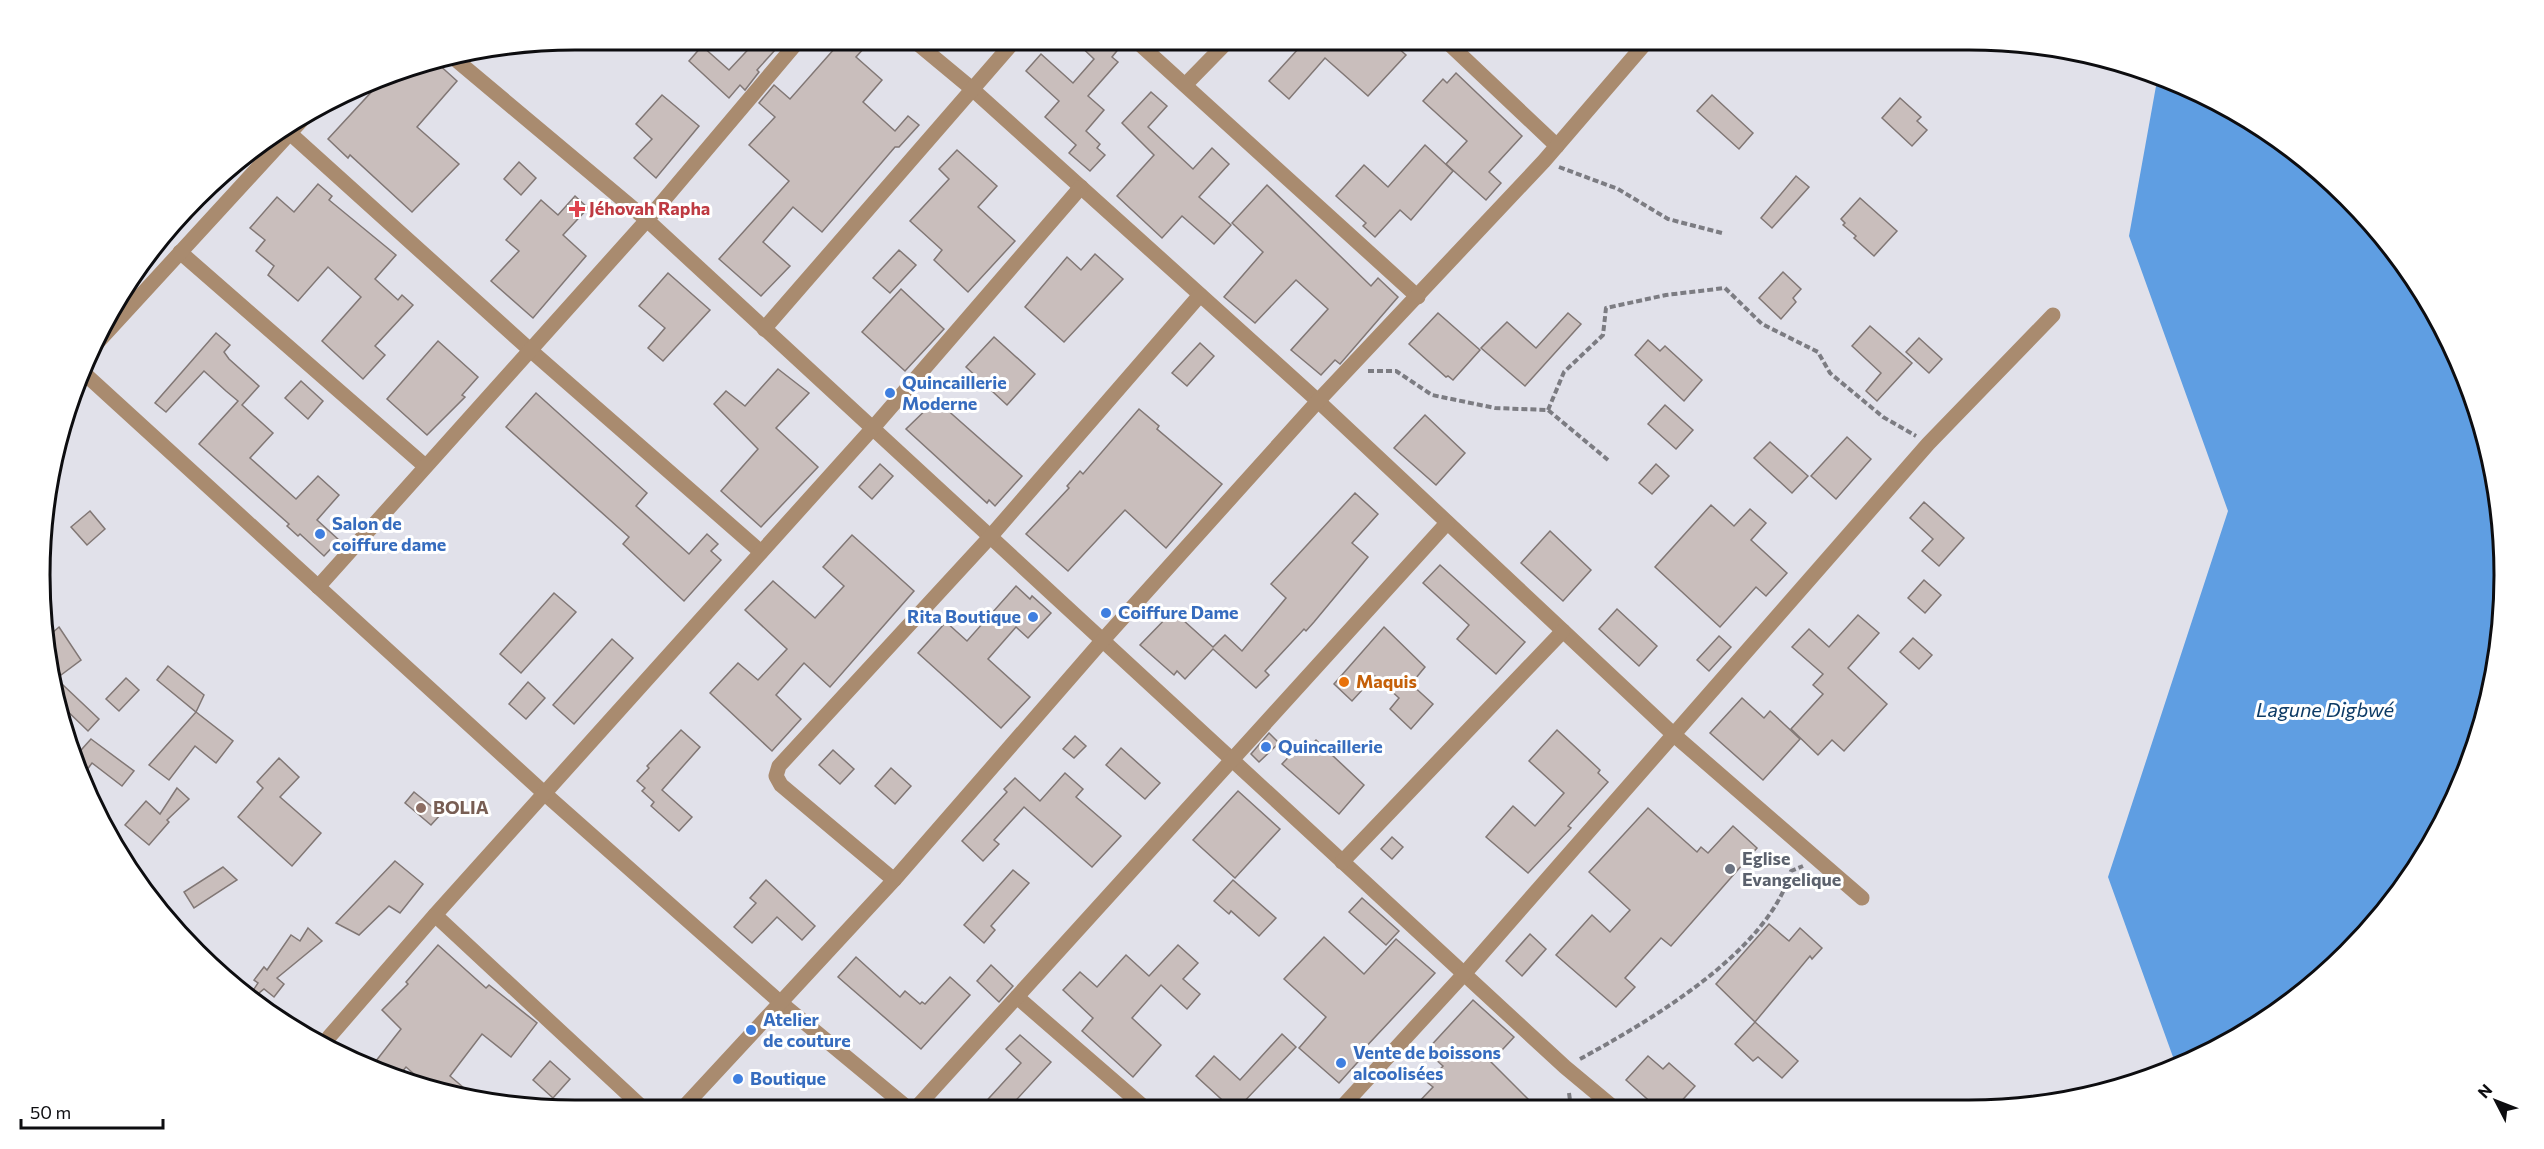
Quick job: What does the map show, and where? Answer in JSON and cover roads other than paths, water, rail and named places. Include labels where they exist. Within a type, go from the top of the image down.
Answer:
[{"type":"street","points":[[318,587],[647,220],[791,50]]},
{"type":"street","points":[[925,50],[971,88],[1318,401],[1673,734],[1862,898]]},
{"type":"street","points":[[764,329],[1006,50]]},
{"type":"street","points":[[1146,50],[1418,297]]},
{"type":"street","points":[[1185,86],[1219,50]]},
{"type":"street","points":[[1456,50],[1557,146]]},
{"type":"street","points":[[690,1100],[894,880],[1102,641],[1318,401],[1544,161],[1640,50]]},
{"type":"street","points":[[459,63],[647,220],[1565,1067],[1605,1100]]},
{"type":"street","points":[[290,134],[529,350],[761,552]]},
{"type":"street","points":[[113,326],[273,145]]},
{"type":"street","points":[[329,1037],[435,915],[872,429],[1081,187]]},
{"type":"street","points":[[180,252],[425,466]]},
{"type":"street","points":[[894,880],[781,785],[776,776],[779,766],[990,537],[1200,295]]},
{"type":"street","points":[[1348,1100],[1464,974],[1928,444],[2053,315]]},
{"type":"street","points":[[88,376],[544,793],[781,1004],[898,1100]]},
{"type":"street","points":[[923,1100],[1448,523]]},
{"type":"street","points":[[1342,862],[1563,631]]},
{"type":"street","points":[[435,915],[634,1100]]},
{"type":"street","points":[[1017,996],[1136,1100]]},
{"type":"water","name":"Lagune Digbwé","points":[[2156,84],[2232,120],[2289,158],[2316,180],[2341,203],[2386,255],[2424,312],[2440,342],[2455,374],[2477,439],[2490,506],[2493,540],[2493,609],[2490,643],[2477,710],[2455,775],[2424,837],[2386,894],[2364,921],[2316,969],[2261,1011],[2232,1029],[2174,1058],[2108,877],[2228,511],[2129,236]]},
{"type":"place","name":"Jéhovah Rapha","points":[[577,209]]},
{"type":"place","name":"Quincaillerie Moderne","points":[[890,393]]},
{"type":"place","name":"Salon de coiffure dame","points":[[320,534]]},
{"type":"place","name":"Coiffure Dame","points":[[1106,613]]},
{"type":"place","name":"Rita Boutique","points":[[1033,617]]},
{"type":"place","name":"Maquis","points":[[1344,682]]},
{"type":"place","name":"Quincaillerie","points":[[1266,747]]},
{"type":"place","name":"BOLIA","points":[[421,808]]},
{"type":"place","name":"Eglise Evangelique","points":[[1730,869]]},
{"type":"place","name":"Atelier de couture","points":[[751,1030]]},
{"type":"place","name":"Vente de boissons alcoolisées","points":[[1341,1063]]},
{"type":"place","name":"Boutique","points":[[738,1079]]}]
